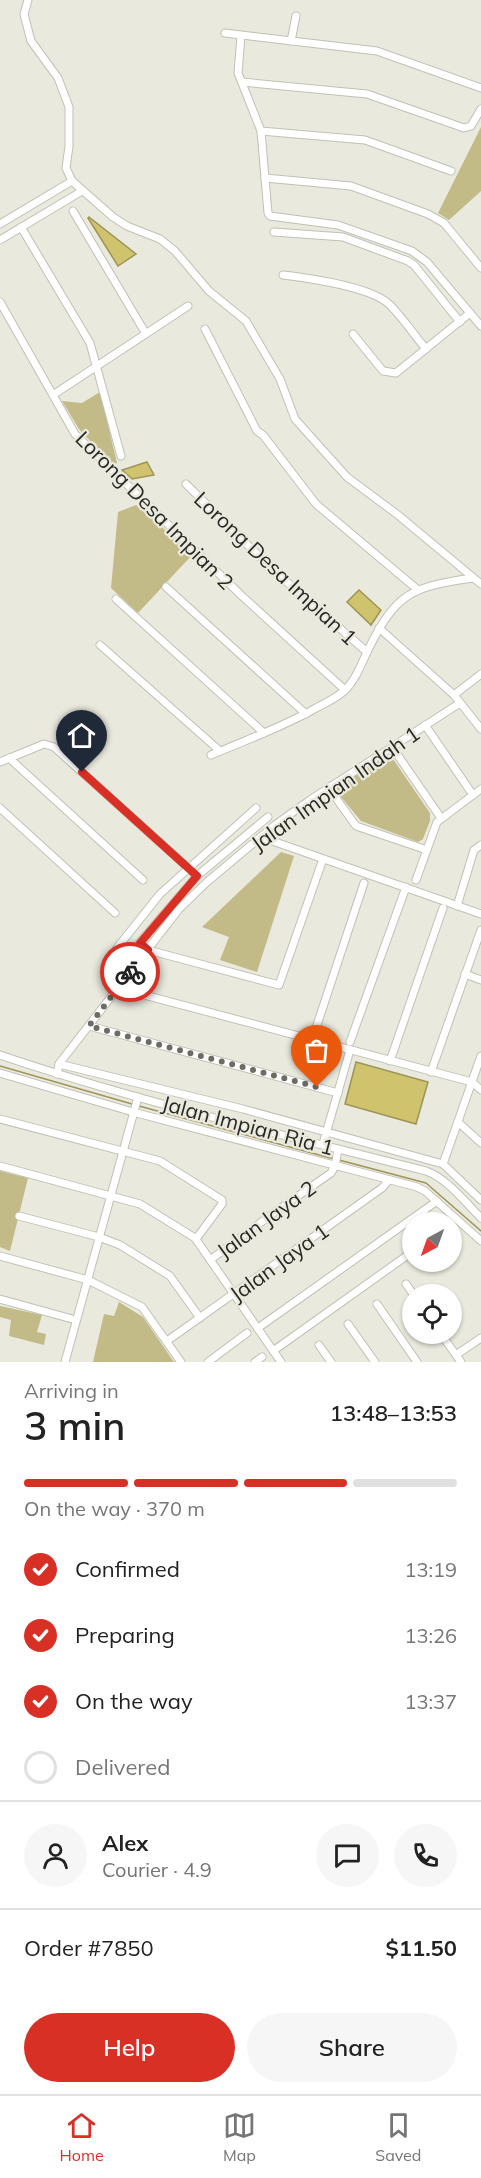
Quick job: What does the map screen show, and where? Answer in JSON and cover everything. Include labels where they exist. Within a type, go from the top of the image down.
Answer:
[{"type":"street","points":[[28,0],[24,14],[31,41],[58,78],[69,107],[69,146],[66,168],[72,181],[113,217],[127,226],[160,239],[176,251],[209,291],[246,321],[279,379],[295,418],[347,477],[398,515],[481,584]]},
{"type":"street","points":[[291,41],[296,16]]},
{"type":"street","points":[[225,33],[377,51],[481,88]]},
{"type":"street","points":[[241,36],[238,73],[261,131],[270,216],[338,225],[412,251],[427,262],[481,326]]},
{"type":"street","points":[[242,82],[367,93],[464,128],[471,126],[481,109]]},
{"type":"street","points":[[261,131],[365,140],[450,171]]},
{"type":"street","points":[[265,178],[351,186],[428,214],[444,223],[481,268]]},
{"type":"street","points":[[0,224],[72,181]]},
{"type":"street","points":[[0,240],[82,191]]},
{"type":"street","points":[[73,211],[146,334]]},
{"type":"street","points":[[21,227],[90,343],[122,456]]},
{"type":"street","points":[[274,232],[343,237],[408,261],[414,265],[460,322]]},
{"type":"street","points":[[283,275],[331,282],[377,296],[389,304],[426,349]]},
{"type":"street","name":"Lorong Desa Impian 2","points":[[0,302],[75,434],[235,589],[345,690]]},
{"type":"street","points":[[53,395],[188,306]]},
{"type":"street","points":[[353,334],[383,372],[396,374],[470,313]]},
{"type":"street","points":[[206,329],[257,431],[263,435],[316,504],[418,590]]},
{"type":"street","name":"Lorong Desa Impian 1","points":[[186,484],[272,569],[367,652]]},
{"type":"street","points":[[211,755],[306,714],[345,690],[393,607],[418,590],[473,578]]},
{"type":"street","points":[[166,587],[306,714]]},
{"type":"street","points":[[116,599],[264,733]]},
{"type":"street","points":[[379,628],[454,695],[481,729]]},
{"type":"street","points":[[100,645],[220,751]]},
{"type":"street","points":[[454,695],[481,674]]},
{"type":"street","name":"Jalan Impian Indah 1","points":[[57,1074],[59,1064],[179,909],[261,837],[328,788],[460,703]]},
{"type":"street","points":[[425,725],[473,795]]},
{"type":"street","points":[[0,762],[44,744],[54,747],[197,876]]},
{"type":"street","points":[[392,747],[441,818]]},
{"type":"street","points":[[9,758],[143,880]]},
{"type":"street","points":[[328,788],[356,826],[427,850]]},
{"type":"street","points":[[416,880],[437,822],[481,789]]},
{"type":"street","points":[[0,808],[115,913]]},
{"type":"street","name":"Jalan Impian Indah 1","points":[[117,948],[160,894],[256,808]]},
{"type":"street","name":"Jalan Impian Indah 1","points":[[108,979],[197,876],[268,817]]},
{"type":"street","points":[[261,837],[481,914]]},
{"type":"street","points":[[457,906],[474,850],[481,846]]},
{"type":"street","points":[[140,943],[148,950],[279,985],[323,859]]},
{"type":"street","points":[[312,1040],[364,883]]},
{"type":"street","points":[[350,1042],[406,887]]},
{"type":"street","points":[[390,1061],[443,908]]},
{"type":"street","points":[[431,1071],[481,930]]},
{"type":"street","points":[[465,974],[481,980]]},
{"type":"street","points":[[118,988],[472,1082],[481,1090]]},
{"type":"street","points":[[89,1026],[338,1093]]},
{"type":"street","points":[[323,1144],[350,1050]]},
{"type":"street","name":"Jalan Impian Ria 1","points":[[0,1055],[57,1074],[136,1105],[323,1144],[336,1158],[435,1174],[481,1218]]},
{"type":"street","points":[[443,1164],[481,1056]]},
{"type":"street","name":"Jalan Impian Ria 1","points":[[59,1064],[327,1131],[443,1164],[481,1200]]},
{"type":"street","points":[[0,1073],[136,1105],[262,1146],[336,1158],[389,1180],[425,1191],[446,1212]]},
{"type":"street","points":[[65,1362],[136,1105]]},
{"type":"street","points":[[0,1119],[160,1161],[222,1200],[222,1204],[196,1239]]},
{"type":"street","points":[[458,1122],[481,1143]]},
{"type":"street","name":"Jalan Jaya 2","points":[[210,1260],[331,1173],[336,1158]]},
{"type":"street","points":[[0,1166],[140,1204],[196,1239],[281,1362]]},
{"type":"street","name":"Jalan Jaya 1","points":[[166,1341],[382,1188],[389,1180]]},
{"type":"street","points":[[258,1328],[437,1201]]},
{"type":"street","points":[[19,1216],[120,1245],[170,1276],[200,1318]]},
{"type":"street","points":[[462,1228],[481,1241]]},
{"type":"street","points":[[0,1256],[88,1280],[142,1307],[180,1362]]},
{"type":"street","points":[[273,1351],[402,1259]]},
{"type":"street","points":[[0,1299],[76,1320]]},
{"type":"street","points":[[377,1304],[417,1362]]},
{"type":"street","points":[[348,1324],[375,1362]]},
{"type":"street","points":[[208,1362],[247,1333]]},
{"type":"street","points":[[456,1355],[481,1338]]},
{"type":"street","points":[[448,1344],[461,1362]]},
{"type":"street","points":[[319,1345],[331,1362]]},
{"type":"street","points":[[255,1362],[262,1357]]},
{"type":"shaded area","points":[[481,127],[481,191],[449,220],[438,213]]},
{"type":"shaded area","points":[[89,217],[136,254],[118,266]]},
{"type":"shaded area","points":[[100,392],[117,463],[112,464],[79,429],[62,401],[82,403]]},
{"type":"shaded area","points":[[147,462],[154,475],[132,479],[122,470]]},
{"type":"shaded area","points":[[136,505],[193,554],[138,613],[111,588],[118,512]]},
{"type":"shaded area","points":[[359,590],[381,610],[371,625],[347,602]]},
{"type":"shaded area","points":[[386,757],[393,759],[430,813],[430,821],[423,839],[418,842],[361,821],[336,791],[337,786]]},
{"type":"shaded area","points":[[281,852],[294,856],[257,972],[220,960],[229,937],[202,927]]},
{"type":"shaded area","points":[[356,1062],[428,1082],[416,1124],[345,1104]]},
{"type":"shaded area","points":[[0,1171],[28,1178],[10,1251],[0,1247]]},
{"type":"shaded area","points":[[119,1302],[143,1317],[174,1362],[93,1362],[104,1314],[114,1316]]},
{"type":"shaded area","points":[[0,1306],[42,1315],[37,1332],[46,1334],[44,1345],[9,1336],[11,1320],[0,1317]]},
{"type":"waterway","points":[[0,1066],[132,1104]]},
{"type":"waterway","points":[[139,1106],[334,1159]]},
{"type":"waterway","points":[[339,1160],[426,1183],[481,1231]]},
{"type":"way so far","points":[[130,972],[89,1026],[317,1087]]},
{"type":"route","points":[[82,772],[197,876],[140,943],[148,950],[130,972]]}]
